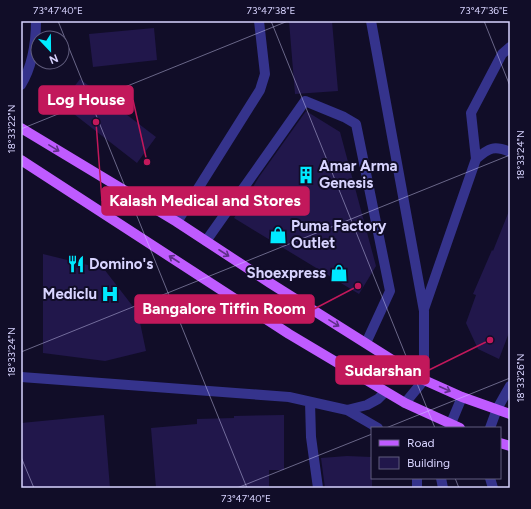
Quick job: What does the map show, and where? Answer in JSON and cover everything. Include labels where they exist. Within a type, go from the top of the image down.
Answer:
[{"type":"main road","points":[[21,128],[177,222],[424,380],[462,397],[510,414]]},
{"type":"main road","points":[[21,160],[259,315],[404,404],[450,426]]},
{"type":"street","points":[[21,85],[31,64],[36,38],[36,21]]},
{"type":"street","points":[[177,222],[260,90],[265,74],[260,21]]},
{"type":"street","points":[[371,21],[424,311],[424,380],[404,404]]},
{"type":"street","points":[[424,311],[476,159],[471,113],[502,54],[510,47]]},
{"type":"street","points":[[206,241],[305,101],[344,117],[356,124],[390,291],[366,343]]},
{"type":"street","points":[[476,159],[487,150],[500,148],[510,152]]},
{"type":"street","points":[[21,377],[289,398],[347,410],[376,427]]},
{"type":"street","points":[[490,427],[497,410],[510,386]]},
{"type":"street","points":[[347,410],[367,405],[378,399],[385,392]]},
{"type":"street","points":[[450,426],[462,397]]},
{"type":"street","points":[[310,402],[311,437],[318,488]]},
{"type":"building","points":[[289,21],[332,21],[338,91],[295,94]]},
{"type":"building","points":[[154,28],[157,60],[93,67],[89,34]]},
{"type":"building","points":[[80,79],[156,137],[137,163],[61,104]]},
{"type":"building","name":"Amar Arma Genesis","points":[[306,111],[340,132],[376,266],[359,294],[234,218],[259,177]]},
{"type":"building","points":[[509,211],[510,330],[499,359],[478,349],[466,323],[476,295],[473,294],[492,250],[493,251]]},
{"type":"building","points":[[43,254],[104,269],[138,313],[146,351],[105,361],[43,353]]},
{"type":"building","points":[[104,415],[110,488],[21,488],[21,423]]},
{"type":"building","points":[[284,415],[284,470],[269,470],[269,488],[156,488],[151,428],[197,424],[197,419],[234,418],[234,416]]},
{"type":"building","points":[[347,456],[371,457],[372,488],[325,488],[321,458]]},
{"type":"place","name":"Kalash Medical and Stores","points":[[96,122]]},
{"type":"place","name":"Log House","points":[[147,162]]},
{"type":"place","name":"Amar Arma Genesis","points":[[306,175]]},
{"type":"place","name":"Puma Factory Outlet","points":[[278,235]]},
{"type":"place","name":"Domino's","points":[[76,264]]},
{"type":"place","name":"Shoexpress","points":[[339,273]]},
{"type":"place","name":"Bangalore Tiffin Room","points":[[358,286]]},
{"type":"place","name":"Mediclu","points":[[110,294]]},
{"type":"place","name":"Sudarshan","points":[[490,340]]}]
